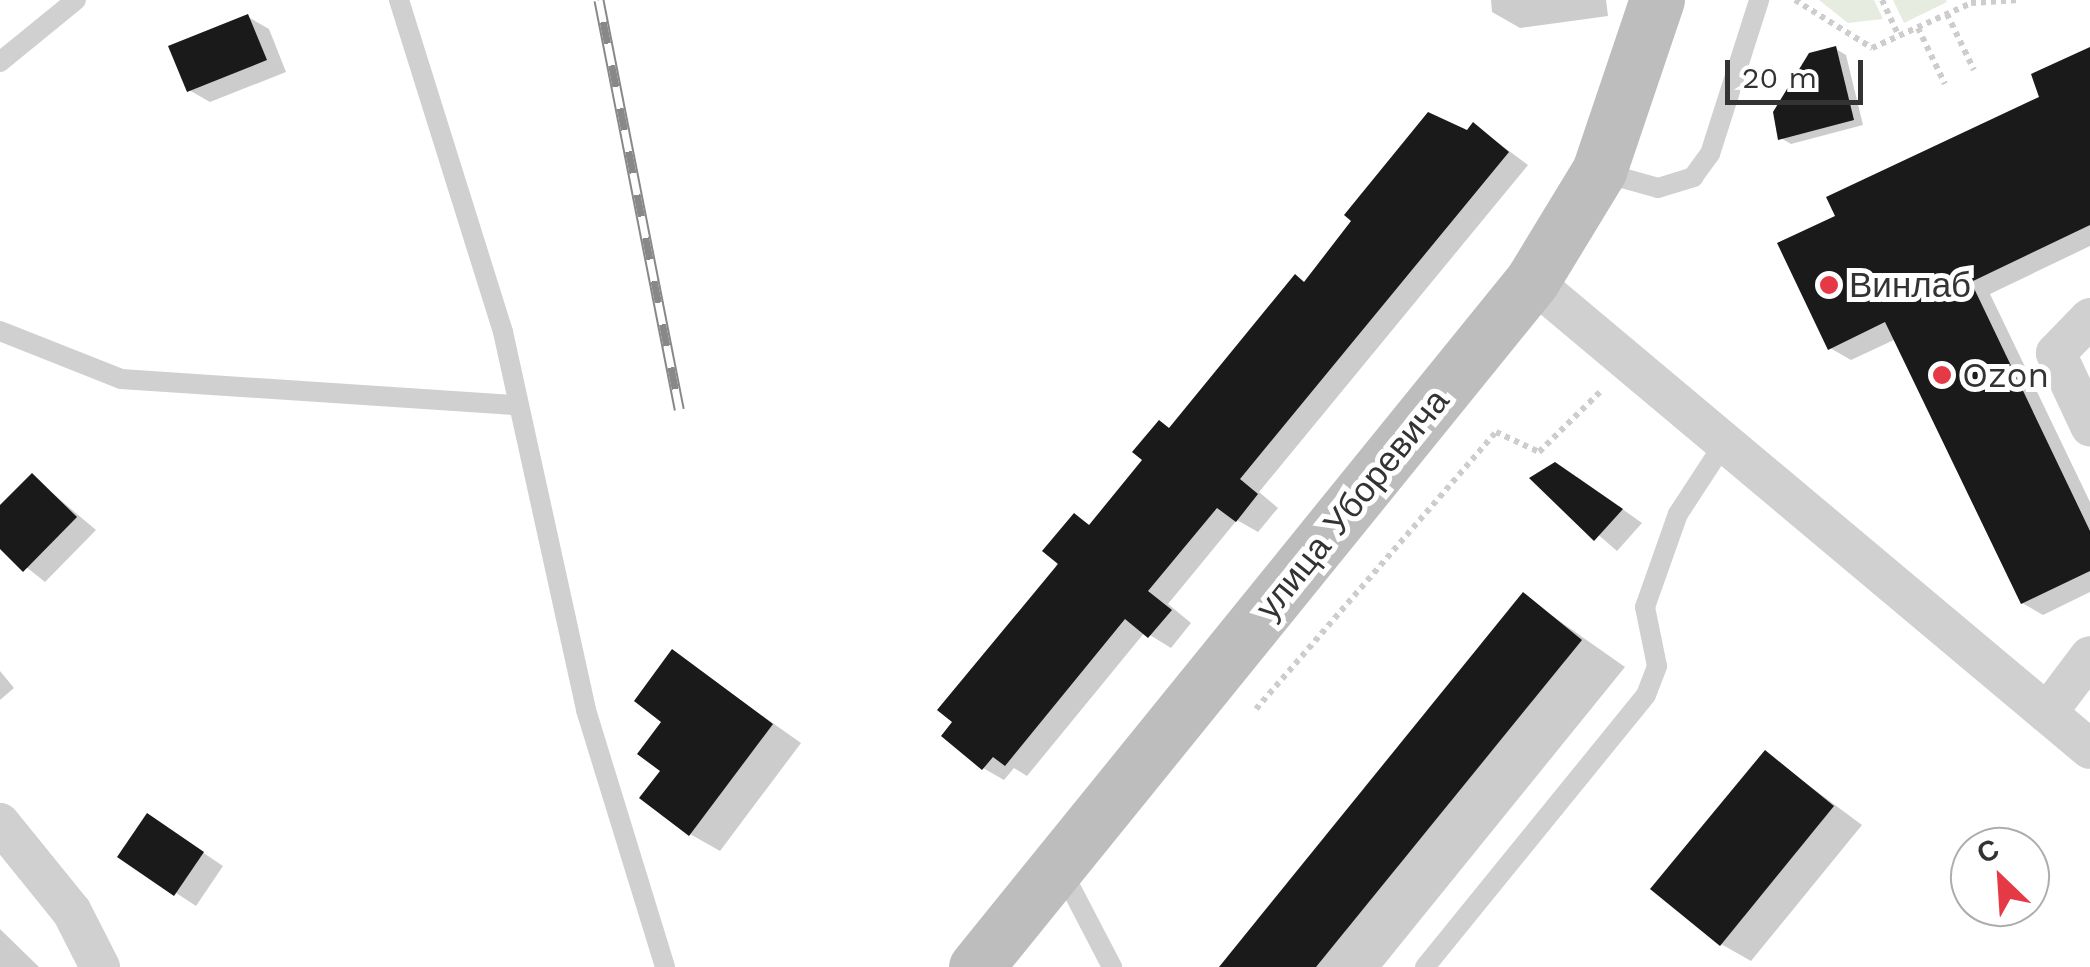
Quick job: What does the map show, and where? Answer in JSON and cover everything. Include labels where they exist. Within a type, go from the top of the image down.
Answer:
[{"type":"main road","name":"улица Уборевича","points":[[976,967],[1532,281],[1600,171],[1657,0]]},
{"type":"street","points":[[1532,281],[2090,749]]},
{"type":"street","points":[[2090,318],[2056,353],[2090,426]]},
{"type":"street","points":[[2048,713],[2090,656]]},
{"type":"street","points":[[0,823],[72,912],[100,967]]},
{"type":"lane","points":[[0,62],[76,0]]},
{"type":"lane","points":[[399,0],[503,332],[512,405],[586,710],[665,967]]},
{"type":"lane","points":[[1600,171],[1658,188],[1693,177],[1710,154],[1759,0]]},
{"type":"lane","points":[[0,331],[122,379],[512,405]]},
{"type":"lane","points":[[1425,967],[1646,695],[1658,666],[1645,607],[1678,514],[1725,442]]},
{"type":"lane","points":[[1060,866],[1112,967]]},
{"type":"path","points":[[1796,0],[1872,48],[1947,14],[1957,4],[2018,0]]},
{"type":"path","points":[[1882,0],[1899,36]]},
{"type":"path","points":[[1947,14],[1974,70]]},
{"type":"path","points":[[1918,28],[1944,84]]},
{"type":"path","points":[[1250,715],[1496,432],[1528,453],[1552,445],[1628,361]]},
{"type":"shaded area","points":[[1819,0],[1874,0],[1883,19],[1848,23]]},
{"type":"shaded area","points":[[1893,0],[1946,0],[1947,2],[1904,23]]},
{"type":"building","points":[[248,14],[267,60],[187,92],[168,46]]},
{"type":"building","points":[[1836,46],[1854,120],[1778,140],[1773,112],[1809,53]]},
{"type":"building","points":[[2090,47],[2090,225],[1971,282],[2090,531],[2090,571],[2021,604],[1885,322],[1828,350],[1777,243],[1835,216],[1826,197],[2039,97],[2031,74]]},
{"type":"building","points":[[1428,112],[1467,130],[1473,122],[1509,152],[1240,479],[1258,494],[1236,522],[1217,508],[1148,591],[1172,610],[1148,638],[1125,619],[1005,766],[993,757],[982,770],[941,736],[952,722],[937,710],[1058,564],[1042,551],[1074,513],[1089,525],[1142,460],[1132,452],[1159,420],[1169,428],[1295,274],[1304,282],[1351,221],[1344,215]]},
{"type":"building","points":[[1555,462],[1623,509],[1594,541],[1529,478]]},
{"type":"building","points":[[32,473],[77,517],[23,572],[0,549],[0,505]]},
{"type":"building","points":[[1523,592],[1582,640],[1316,967],[1219,967]]},
{"type":"building","points":[[672,649],[773,724],[689,836],[639,798],[660,771],[637,754],[661,722],[634,701]]},
{"type":"building","points":[[1765,750],[1834,806],[1720,946],[1650,889]]},
{"type":"building","points":[[147,813],[204,852],[174,896],[117,857]]},
{"type":"railway","points":[[599,0],[679,409]]},
{"type":"place","name":"Винлаб","points":[[1829,285]]},
{"type":"place","name":"Ozon","points":[[1942,375]]}]
